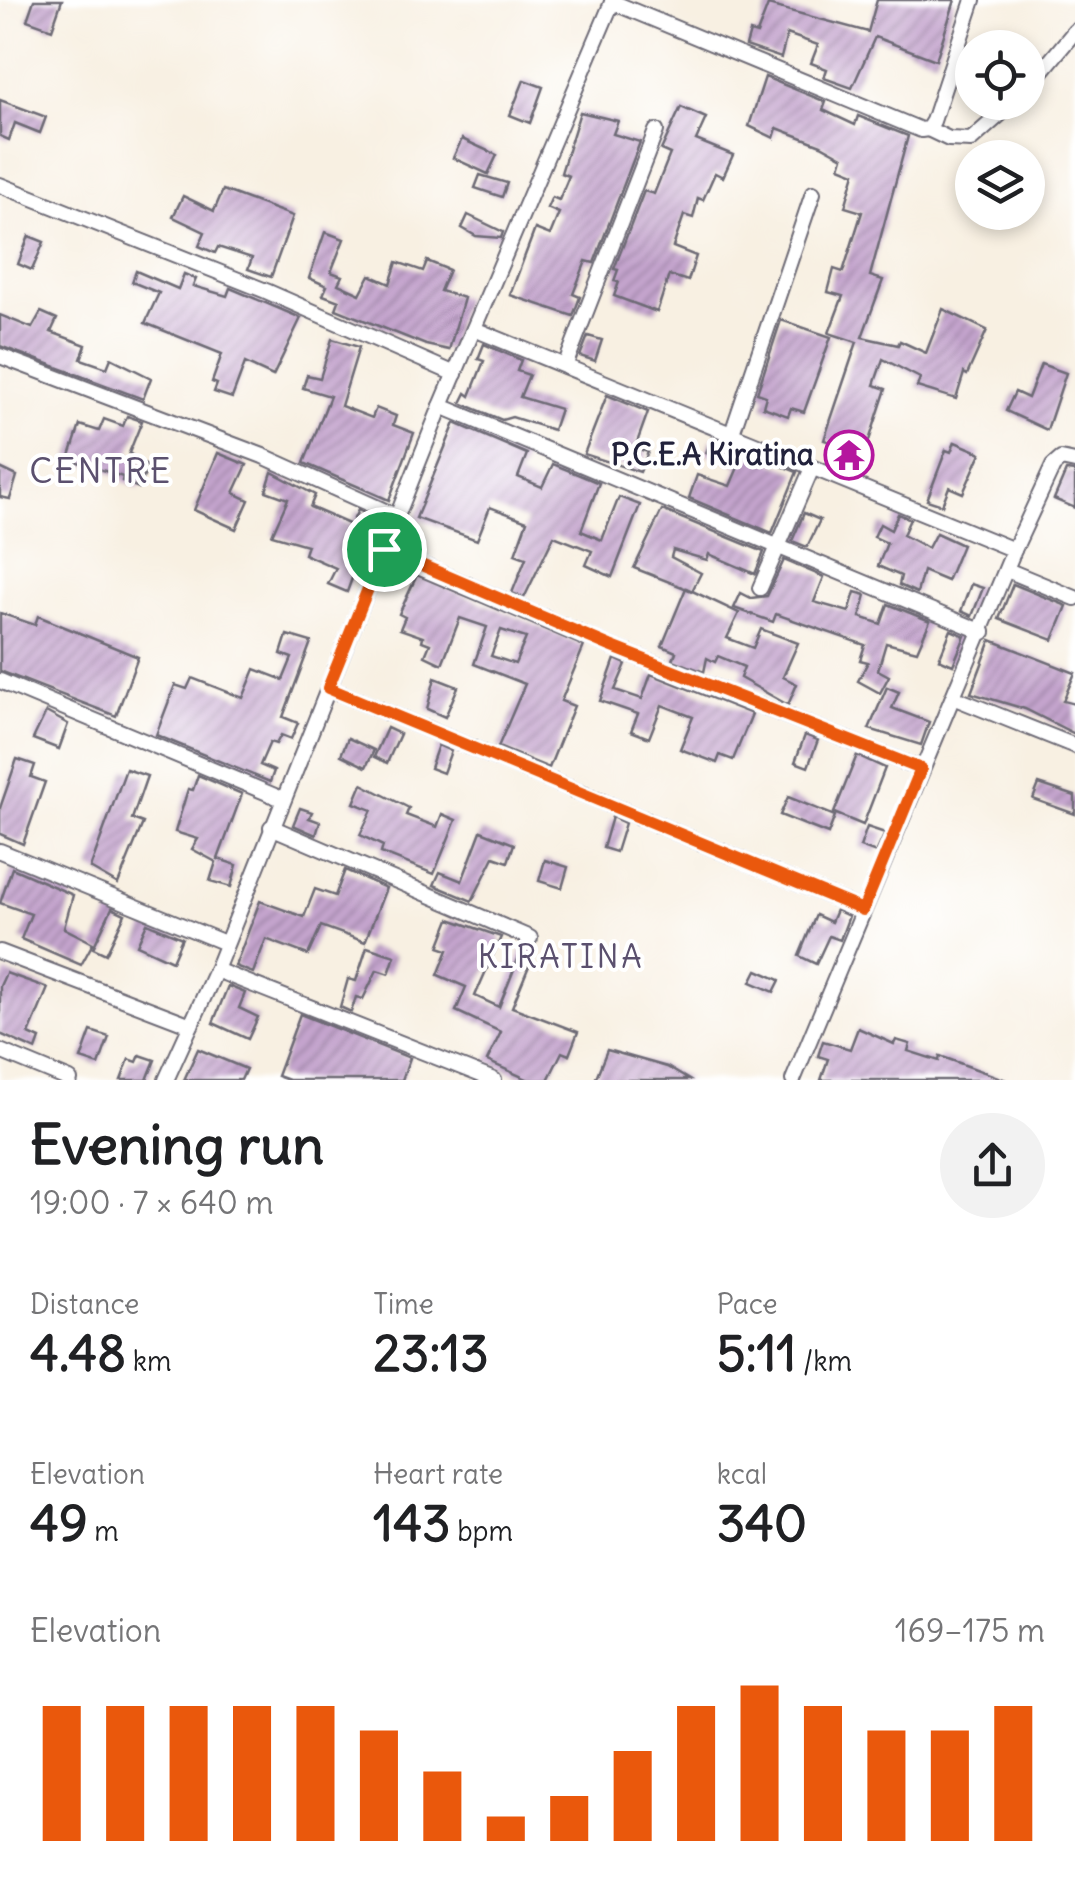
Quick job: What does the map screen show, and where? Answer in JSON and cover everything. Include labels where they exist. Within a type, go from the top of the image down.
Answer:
[{"type":"street","points":[[166,1080],[216,970],[441,406],[612,1],[949,139],[970,140],[993,120]]},
{"type":"street","points":[[928,129],[969,1]]},
{"type":"street","points":[[1045,67],[1075,30]]},
{"type":"street","points":[[566,366],[656,131]]},
{"type":"street","points":[[0,185],[266,291],[455,374]]},
{"type":"street","points":[[732,433],[813,192]]},
{"type":"street","points":[[474,329],[1014,550]]},
{"type":"street","points":[[0,356],[263,456],[398,517]]},
{"type":"street","points":[[441,406],[983,632]]},
{"type":"street","points":[[793,1080],[1014,550],[1054,466],[1061,459],[1075,462]]},
{"type":"street","points":[[760,588],[812,468]]},
{"type":"street","points":[[384,549],[610,646],[921,769]]},
{"type":"street","points":[[1007,570],[1075,598]]},
{"type":"street","points":[[0,681],[282,799]]},
{"type":"street","points":[[328,688],[863,910]]},
{"type":"street","points":[[955,698],[1075,746]]},
{"type":"street","points":[[271,827],[530,938]]},
{"type":"street","points":[[1,854],[224,943]]},
{"type":"street","points":[[0,952],[191,1025]]},
{"type":"street","points":[[216,970],[494,1080]]},
{"type":"street","points":[[0,1051],[70,1080]]},
{"type":"building","points":[[34,0],[62,0],[52,29],[27,20]]},
{"type":"building","points":[[877,0],[955,0],[936,60],[875,37],[852,88],[824,78],[827,69],[811,63],[818,45],[787,34],[781,58],[746,46],[750,32],[757,34],[768,5],[868,32]]},
{"type":"building","points":[[765,77],[826,102],[823,110],[855,125],[858,116],[908,136],[870,276],[883,280],[862,337],[898,345],[900,341],[926,353],[943,309],[987,330],[967,375],[964,373],[956,399],[917,387],[920,378],[883,359],[874,385],[886,389],[865,453],[824,440],[857,342],[829,333],[843,296],[828,292],[834,269],[843,272],[862,212],[845,207],[855,173],[840,167],[843,157],[821,145],[777,128],[774,138],[749,126]]},
{"type":"building","points":[[524,80],[543,87],[530,123],[510,115]]},
{"type":"building","points":[[0,100],[46,117],[40,133],[15,123],[9,140],[0,136]]},
{"type":"building","points":[[681,107],[706,118],[696,140],[733,155],[723,177],[715,173],[703,200],[698,198],[693,218],[684,215],[673,247],[696,256],[688,281],[669,275],[657,312],[614,296],[619,282],[614,281],[618,270],[614,269],[644,191],[654,194],[670,154],[661,150]]},
{"type":"building","points":[[580,112],[618,121],[613,134],[640,142],[594,263],[586,261],[573,294],[580,297],[573,316],[510,295],[535,229],[550,235],[559,213],[547,208],[552,197],[559,200],[569,176],[561,173]]},
{"type":"building","points":[[462,139],[497,155],[488,174],[453,158]]},
{"type":"building","points":[[480,175],[507,183],[502,197],[475,188]]},
{"type":"building","points":[[223,190],[293,216],[271,277],[248,269],[252,258],[218,247],[215,253],[199,246],[205,232],[173,217],[183,196],[214,211]]},
{"type":"building","points":[[468,215],[503,232],[501,238],[476,236],[462,228]]},
{"type":"building","points":[[325,232],[344,239],[331,272],[342,276],[338,284],[360,294],[370,275],[390,284],[397,262],[423,271],[427,261],[449,270],[440,291],[464,298],[449,350],[426,345],[336,309],[339,301],[323,295],[327,286],[309,278]]},
{"type":"building","points":[[29,236],[44,242],[32,270],[18,264]]},
{"type":"building","points":[[136,271],[178,289],[184,274],[196,279],[193,286],[227,296],[230,288],[301,318],[273,376],[245,363],[232,398],[214,392],[217,384],[212,382],[222,354],[145,323],[159,293],[132,282]]},
{"type":"building","points":[[41,312],[57,319],[51,332],[86,345],[81,359],[107,368],[111,358],[151,378],[143,399],[0,346],[0,315],[32,328]]},
{"type":"building","points":[[781,320],[831,337],[804,412],[791,408],[788,416],[763,407],[766,396],[757,393]]},
{"type":"building","points":[[588,336],[602,340],[595,361],[580,356]]},
{"type":"building","points":[[332,339],[359,347],[341,406],[372,418],[376,408],[396,416],[393,425],[414,433],[389,500],[304,463],[330,396],[303,388],[307,375],[320,378]]},
{"type":"building","points":[[484,344],[521,360],[517,371],[529,375],[520,397],[560,409],[553,430],[512,417],[502,420],[461,403],[466,393],[470,396],[484,361],[478,359]]},
{"type":"building","points":[[1041,364],[1066,373],[1047,430],[1006,411],[1015,392],[1028,398]]},
{"type":"building","points":[[607,395],[648,412],[635,448],[648,452],[640,472],[584,454]]},
{"type":"building","points":[[127,416],[142,421],[129,453],[148,467],[139,488],[122,481],[123,477],[69,459],[80,425],[99,431],[104,419],[123,426]]},
{"type":"building","points":[[455,423],[527,454],[518,477],[542,487],[553,464],[599,483],[581,531],[602,540],[619,497],[640,505],[612,577],[586,565],[592,551],[554,536],[524,598],[512,593],[526,558],[515,554],[527,521],[490,507],[477,540],[416,518]]},
{"type":"building","points":[[712,438],[797,472],[772,533],[689,498],[697,475],[730,486],[739,465],[706,453]]},
{"type":"building","points":[[955,442],[981,453],[963,493],[949,487],[942,505],[927,500],[946,450],[951,452]]},
{"type":"building","points":[[218,453],[247,465],[234,493],[249,500],[236,529],[194,510]]},
{"type":"building","points":[[0,468],[17,476],[10,499],[0,497]]},
{"type":"building","points":[[1066,471],[1075,472],[1075,508],[1054,499]]},
{"type":"building","points":[[272,472],[315,495],[310,507],[351,525],[358,510],[374,518],[347,592],[328,584],[336,568],[304,554],[307,545],[272,535],[288,499],[266,491]]},
{"type":"building","points":[[662,510],[764,552],[755,574],[709,554],[707,560],[673,550],[671,557],[701,573],[692,591],[634,568]]},
{"type":"building","points":[[804,513],[820,520],[807,547],[792,541]]},
{"type":"building","points":[[898,514],[910,519],[903,535],[928,548],[936,533],[962,545],[947,581],[923,571],[917,593],[899,585],[901,576],[878,566],[887,543],[874,537],[880,524],[891,530]]},
{"type":"building","points":[[784,560],[824,577],[814,602],[849,612],[855,592],[866,595],[860,617],[881,624],[888,604],[930,621],[917,651],[886,643],[878,670],[889,676],[880,693],[858,681],[868,662],[860,660],[865,645],[776,614],[773,622],[734,608],[741,593],[751,598],[767,596]]},
{"type":"building","points":[[417,575],[584,646],[561,701],[574,706],[549,768],[498,747],[525,684],[474,664],[487,627],[460,618],[442,664],[425,656],[430,644],[422,641],[423,637],[400,629],[405,617],[399,614]],"holes":[[[501,630],[526,638],[515,664],[491,656]]]},
{"type":"building","points":[[971,584],[983,588],[972,616],[961,611]]},
{"type":"building","points":[[1013,584],[1067,606],[1053,640],[999,619]]},
{"type":"building","points":[[686,588],[739,613],[727,638],[753,648],[761,629],[798,643],[783,677],[797,684],[788,705],[740,678],[744,667],[718,656],[715,662],[707,658],[704,672],[673,660],[676,652],[662,646]]},
{"type":"building","points":[[0,613],[35,625],[38,616],[138,657],[116,716],[0,671]]},
{"type":"building","points":[[951,630],[965,636],[953,665],[939,659]]},
{"type":"building","points":[[287,635],[311,642],[283,717],[298,723],[291,739],[281,735],[276,744],[270,742],[260,765],[274,771],[270,782],[156,735],[175,685],[187,689],[192,678],[243,698],[255,669],[283,680],[292,658],[281,654]]},
{"type":"building","points":[[991,640],[1075,673],[1063,701],[1075,704],[1075,734],[1025,709],[971,693]]},
{"type":"building","points":[[615,659],[626,664],[615,690],[642,699],[651,674],[752,714],[733,760],[720,755],[717,763],[680,749],[693,717],[662,705],[649,738],[631,731],[638,714],[600,701]]},
{"type":"building","points":[[435,678],[458,687],[445,717],[427,709]]},
{"type":"building","points":[[887,687],[899,692],[892,708],[929,722],[921,745],[869,729]]},
{"type":"building","points":[[46,712],[68,724],[59,749],[33,739]]},
{"type":"building","points":[[387,728],[400,734],[387,763],[374,757]]},
{"type":"building","points":[[805,735],[818,740],[808,767],[795,762]]},
{"type":"building","points":[[348,738],[374,750],[366,767],[341,755]]},
{"type":"building","points":[[438,745],[451,751],[443,773],[430,768]]},
{"type":"building","points":[[857,755],[885,768],[863,825],[834,813]]},
{"type":"building","points":[[17,759],[35,765],[31,777],[45,782],[23,844],[0,834],[0,808]]},
{"type":"building","points":[[126,769],[147,776],[132,819],[143,823],[118,884],[90,868]]},
{"type":"building","points":[[198,775],[242,794],[218,859],[237,865],[231,887],[210,881],[216,862],[192,849],[198,839],[175,832],[188,789],[193,790]]},
{"type":"building","points":[[362,784],[409,808],[406,815],[437,827],[442,814],[456,820],[434,874],[381,853],[383,846],[360,835],[372,810],[354,803]]},
{"type":"building","points":[[1039,784],[1075,796],[1075,814],[1033,799]]},
{"type":"building","points":[[788,797],[835,816],[828,834],[780,815]]},
{"type":"building","points":[[300,808],[312,812],[309,818],[320,822],[316,835],[293,825]]},
{"type":"building","points":[[612,817],[625,823],[616,852],[603,848]]},
{"type":"building","points":[[867,827],[885,833],[876,853],[860,847]]},
{"type":"building","points":[[481,831],[514,844],[508,862],[494,857],[472,901],[434,885],[440,872],[462,881]]},
{"type":"building","points":[[545,860],[568,867],[562,888],[539,881]]},
{"type":"building","points":[[12,868],[73,895],[64,928],[93,943],[81,965],[21,939],[31,914],[0,903]]},
{"type":"building","points":[[345,870],[386,888],[365,942],[321,926],[308,955],[266,939],[253,973],[235,966],[260,901],[304,917],[315,889],[335,896]]},
{"type":"building","points":[[112,908],[125,914],[106,954],[93,948]]},
{"type":"building","points":[[836,910],[849,916],[840,940],[829,936],[816,964],[799,956],[816,915],[831,922]]},
{"type":"building","points":[[450,919],[501,937],[475,996],[499,1007],[523,947],[536,949],[512,1007],[578,1032],[569,1055],[562,1052],[548,1080],[529,1080],[487,1061],[501,1032],[456,1011],[466,987],[438,975],[448,950],[439,947]]},
{"type":"building","points":[[147,923],[182,938],[172,961],[137,945]]},
{"type":"building","points":[[367,947],[395,956],[389,974],[377,970],[363,999],[356,997],[351,1012],[340,1007],[348,979],[356,981]]},
{"type":"building","points":[[757,970],[780,980],[774,992],[751,982]]},
{"type":"building","points":[[6,973],[48,988],[29,1034],[40,1039],[36,1050],[0,1034],[0,986]]},
{"type":"building","points":[[228,986],[245,993],[239,1008],[258,1017],[248,1039],[213,1023]]},
{"type":"building","points":[[300,1014],[410,1058],[402,1080],[288,1080],[277,1076]]},
{"type":"building","points":[[858,1028],[894,1044],[896,1040],[910,1044],[908,1051],[939,1061],[940,1056],[1006,1080],[821,1080],[828,1059],[818,1056],[823,1041],[850,1049]]},
{"type":"building","points":[[91,1031],[109,1037],[99,1065],[81,1059]]},
{"type":"building","points":[[198,1049],[246,1069],[241,1080],[184,1080]]},
{"type":"building","points":[[607,1050],[667,1067],[689,1080],[595,1080]]},
{"type":"building","points":[[140,1055],[155,1060],[147,1080],[121,1080],[129,1059],[137,1062]]},
{"type":"place","name":"P.C.E.A Kiratina","points":[[849,455]]},
{"type":"district","name":"CENTRE","points":[[101,471]]},
{"type":"district","name":"KIRATINA","points":[[561,957]]},
{"type":"route","points":[[384,549],[610,646],[921,769],[863,910],[328,688],[384,549]]}]
